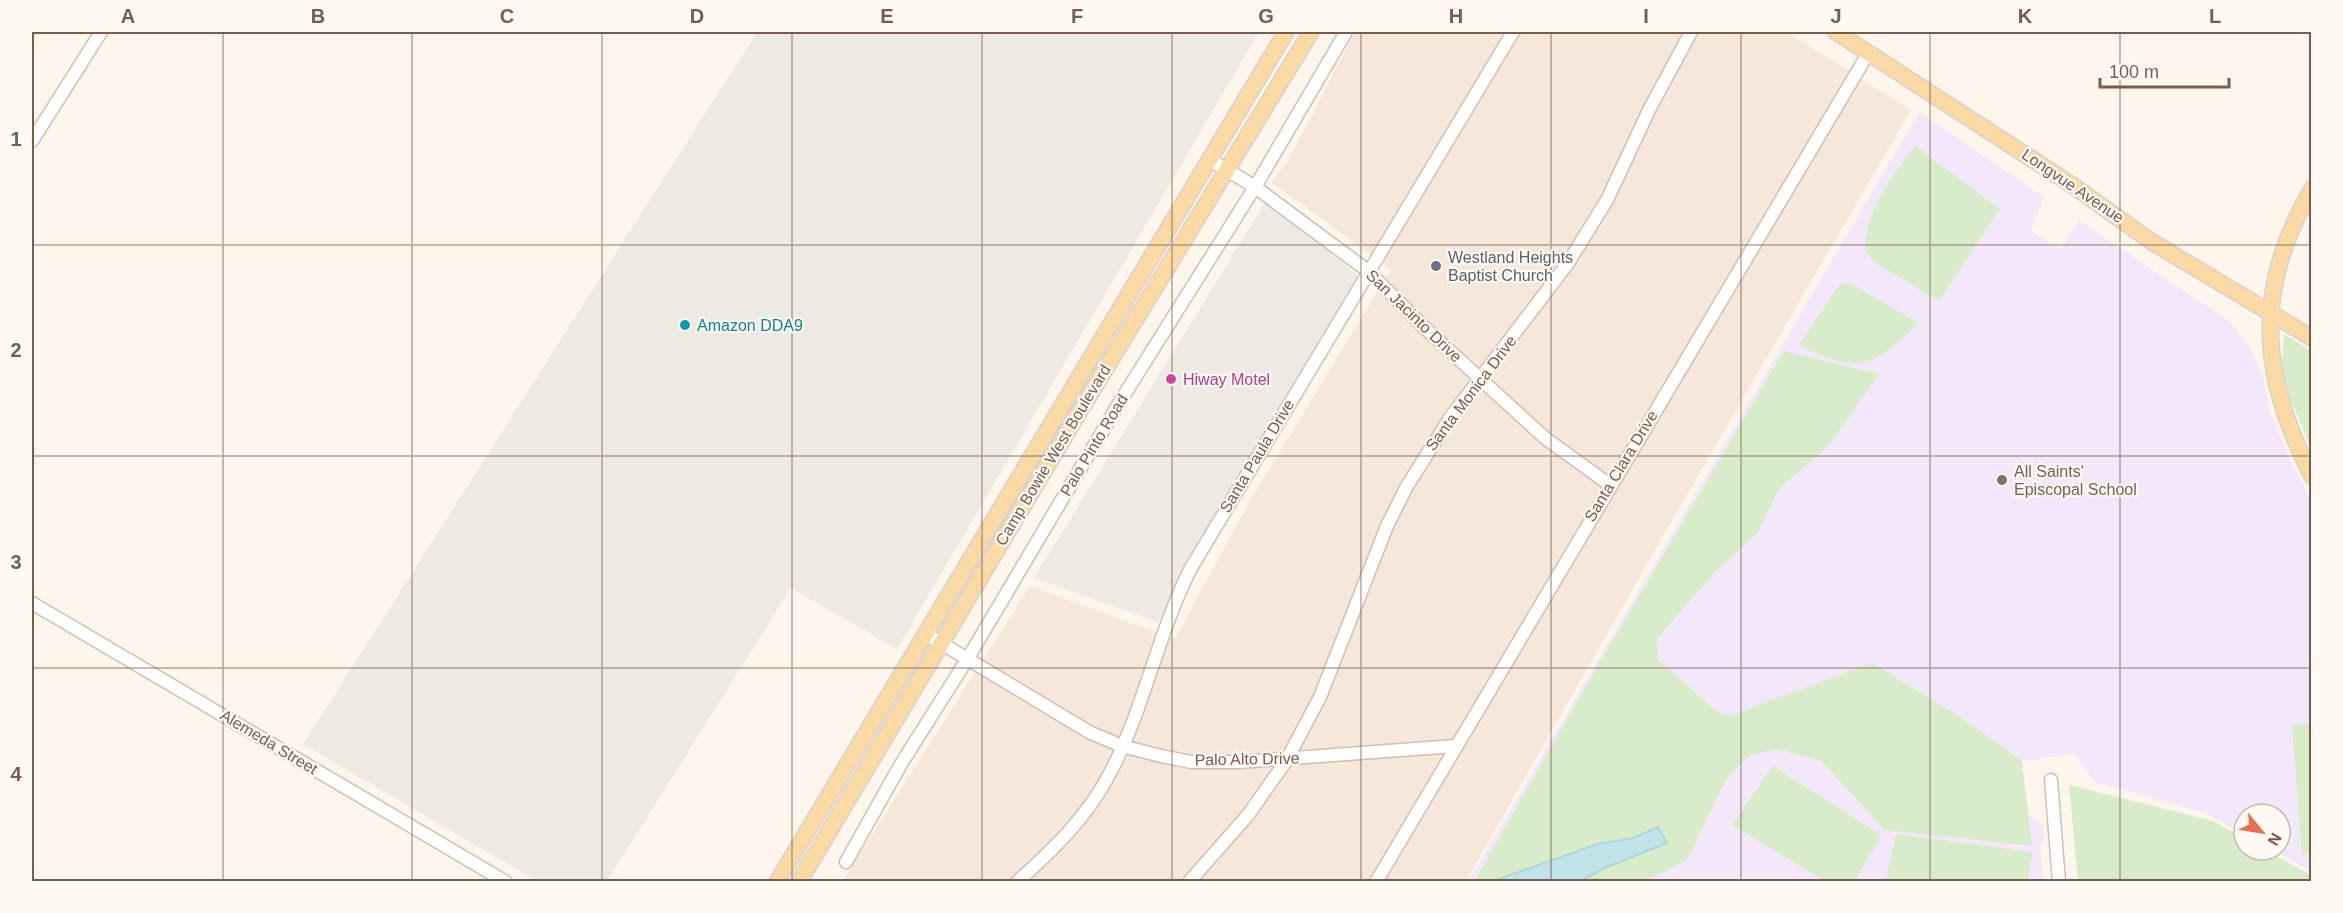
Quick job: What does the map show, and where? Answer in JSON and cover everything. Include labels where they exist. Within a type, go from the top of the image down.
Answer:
[{"type":"main road","name":"Camp Bowie West Boulevard","points":[[777,882],[1286,32]]},
{"type":"main road","name":"Camp Bowie West Boulevard","points":[[799,882],[940,643],[1311,32]]},
{"type":"main road","name":"Longvue Avenue","points":[[1836,32],[2072,185],[2152,242],[2312,338]]},
{"type":"main road","points":[[2312,189],[2294,221],[2278,269],[2269,314],[2271,352],[2281,406],[2296,446],[2312,476]]},
{"type":"main road","points":[[1065,399],[1081,409]]},
{"type":"street","points":[[32,141],[101,32]]},
{"type":"street","name":"Palo Pinto Road","points":[[846,862],[901,764],[968,658],[1121,400],[1255,187],[1346,32]]},
{"type":"street","name":"Santa Paula Drive","points":[[1017,882],[1064,837],[1090,806],[1109,775],[1122,746],[1172,605],[1191,568],[1513,32]]},
{"type":"street","name":"Santa Monica Drive","points":[[1189,882],[1248,815],[1286,761],[1320,697],[1387,526],[1407,486],[1450,418],[1568,263],[1607,200],[1649,110],[1691,32]]},
{"type":"street","name":"Santa Clara Drive","points":[[1376,882],[1869,52]]},
{"type":"street","name":"San Jacinto Drive","points":[[1209,159],[1255,187],[1368,271],[1545,438],[1610,485]]},
{"type":"street","name":"Alemeda Street","points":[[32,603],[506,882]]},
{"type":"street","name":"Palo Alto Drive","points":[[926,634],[1089,732],[1122,746],[1191,762],[1286,761],[1455,746]]},
{"type":"street","points":[[2051,780],[2059,882]]},
{"type":"shaded area","points":[[757,32],[1259,32],[897,649],[791,588],[607,881],[537,881],[303,744]]},
{"type":"shaded area","points":[[1355,32],[1787,32],[1911,110],[1652,555],[1466,881],[842,882],[1030,586],[1175,639],[1248,504],[1391,269],[1271,182],[1289,159]]},
{"type":"shaded area","name":"All Saints' Episcopal School","points":[[1919,112],[2044,197],[2031,231],[2060,249],[2079,220],[2230,322],[2250,348],[2263,377],[2269,409],[2291,462],[2311,499],[2311,871],[2292,860],[2292,802],[2232,802],[2232,828],[2203,812],[2095,782],[2074,754],[2022,761],[2025,811],[2043,825],[2044,840],[2040,845],[2043,881],[1468,882]]},
{"type":"shaded area","points":[[1266,201],[1358,275],[1158,622],[1034,578]]},
{"type":"green space","points":[[1915,146],[2000,209],[1939,301],[1874,262],[1865,250],[1870,221],[1881,195]]},
{"type":"green space","points":[[1850,283],[1918,323],[1888,350],[1863,362],[1850,363],[1836,360],[1799,345],[1840,284]]},
{"type":"green space","points":[[2284,334],[2311,351],[2311,448],[2281,377]]},
{"type":"green space","points":[[1784,351],[1879,374],[1830,444],[1779,489],[1757,533],[1714,573],[1657,639],[1658,660],[1718,712],[1730,716],[1872,663],[1956,714],[2022,761],[2032,846],[1885,830],[1821,761],[1777,749],[1750,755],[1728,776],[1687,860],[1645,881],[1474,882],[1593,674]]},
{"type":"green space","points":[[2311,724],[2311,854],[2302,855],[2292,725]]},
{"type":"green space","points":[[1773,766],[1881,835],[1855,881],[1825,881],[1732,825]]},
{"type":"green space","points":[[2069,785],[2213,821],[2232,831],[2232,862],[2287,862],[2311,875],[2311,881],[2078,881]]},
{"type":"green space","points":[[1896,834],[2032,852],[2028,881],[1886,881]]},
{"type":"water","points":[[1658,827],[1667,843],[1605,868],[1581,881],[1493,881],[1597,844],[1633,838]]},
{"type":"place","name":"Westland Heights Baptist Church","points":[[1436,266]]},
{"type":"place","name":"Amazon DDA9","points":[[685,325]]},
{"type":"place","name":"Hiway Motel","points":[[1171,379]]},
{"type":"place","name":"All Saints' Episcopal School","points":[[2002,480]]}]
